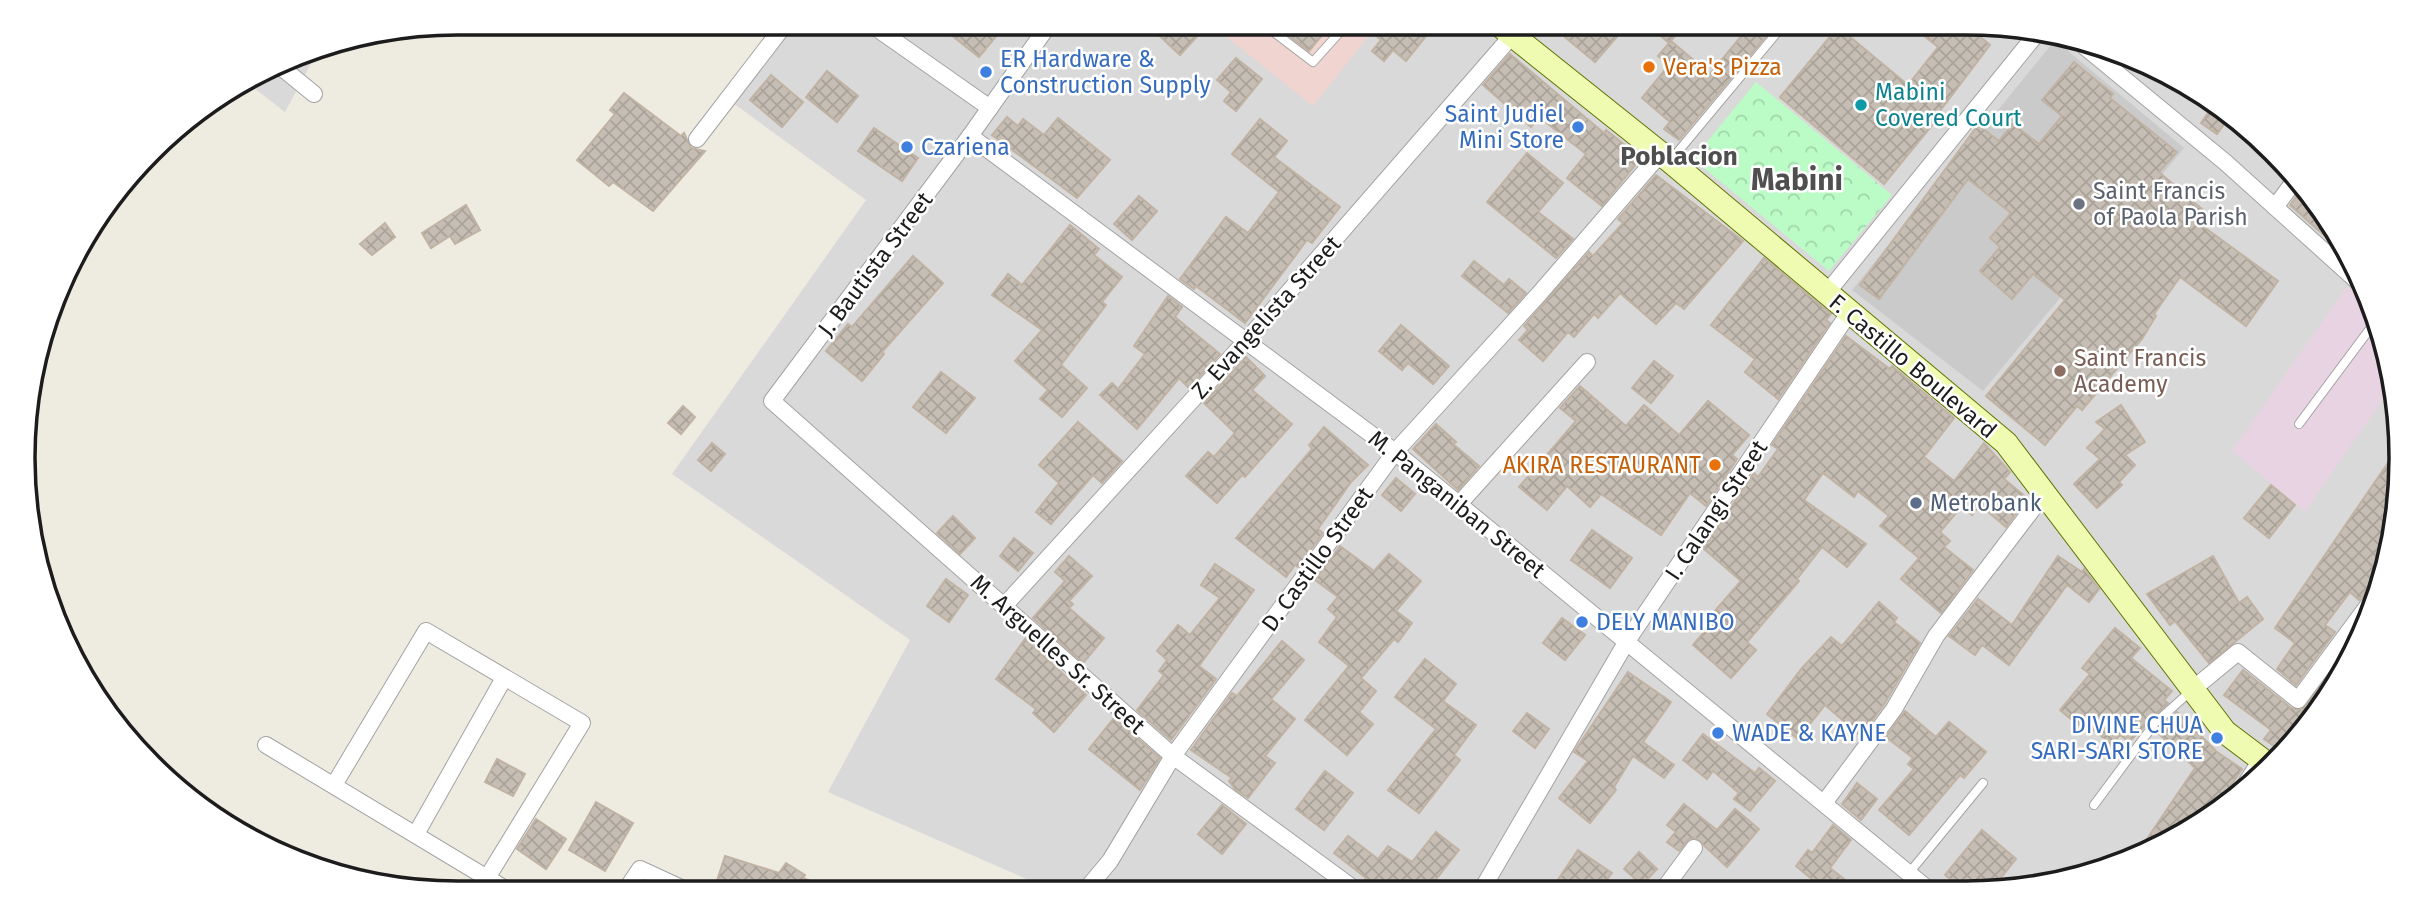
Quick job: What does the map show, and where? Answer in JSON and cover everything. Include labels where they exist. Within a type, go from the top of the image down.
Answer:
[{"type":"main road","name":"F. Castillo Boulevard","points":[[1520,35],[2006,443],[2225,732],[2262,760]]},
{"type":"street","points":[[697,139],[777,35]]},
{"type":"street","points":[[886,35],[990,108]]},
{"type":"street","name":"J. Bautista Street","points":[[772,401],[970,136],[1042,35]]},
{"type":"street","name":"Z. Evangelista Street","points":[[1004,606],[1246,341],[1504,35]]},
{"type":"street","points":[[1826,294],[2031,40]]},
{"type":"street","points":[[2094,55],[2343,268]]},
{"type":"street","points":[[287,72],[314,94]]},
{"type":"street","name":"M. Panganiban Street","points":[[970,136],[1395,452],[1918,881]]},
{"type":"street","name":"D. Castillo Street","points":[[1093,881],[1110,861],[1173,756],[1395,452],[1665,158]]},
{"type":"street","points":[[2275,207],[2290,186]]},
{"type":"street","name":"I. Calangi Street","points":[[1488,881],[1627,642],[1849,313]]},
{"type":"street","points":[[1459,504],[1587,362]]},
{"type":"street","name":"M. Arguelles Sr. Street","points":[[772,401],[1173,756],[1343,881]]},
{"type":"street","points":[[1824,803],[1894,709],[1936,636],[2044,494]]},
{"type":"street","points":[[2193,690],[2238,652],[2298,699],[2357,620]]},
{"type":"street","points":[[334,785],[426,631],[582,723],[487,878]]},
{"type":"street","points":[[416,834],[505,678]]},
{"type":"street","points":[[266,745],[492,881]]},
{"type":"street","points":[[1670,881],[1694,848]]},
{"type":"street","points":[[632,881],[640,869],[666,881]]},
{"type":"lane","points":[[1278,35],[1314,62],[1338,35]]},
{"type":"lane","name":"D. Castillo Street","points":[[1665,158],[1774,35]]},
{"type":"lane","points":[[2299,424],[2369,330]]},
{"type":"lane","points":[[2094,805],[2155,723],[2193,690]]},
{"type":"lane","points":[[1909,873],[1983,783]]},
{"type":"shaded area","points":[[782,35],[1966,35],[2021,39],[2075,49],[2128,67],[2153,79],[2224,122],[2284,179],[2302,200],[2332,247],[2367,322],[2381,375],[2385,403],[2388,486],[2375,567],[2357,620],[2332,670],[2302,716],[2265,757],[2224,794],[2178,824],[2128,849],[2075,867],[2021,877],[1966,881],[1031,881],[828,792],[910,640],[672,474],[866,200],[733,103]]},
{"type":"shaded area","points":[[1224,35],[1369,35],[1313,106]]},
{"type":"shaded area","points":[[2052,44],[2062,46],[2184,148],[1983,391],[1852,290]]},
{"type":"shaded area","points":[[313,61],[285,112],[254,88]]},
{"type":"shaded area","points":[[2347,286],[2357,296],[2367,322],[2384,397],[2305,512],[2232,451]]},
{"type":"green space","points":[[1756,82],[1892,195],[1829,271],[1693,159]]},
{"type":"building","points":[[951,35],[997,35],[979,57]]},
{"type":"building","points":[[1159,35],[1198,35],[1180,55]]},
{"type":"building","points":[[1288,35],[1322,35],[1309,51]]},
{"type":"building","points":[[1375,35],[1427,35],[1406,61],[1393,50],[1384,61],[1372,51],[1381,40]]},
{"type":"building","points":[[1562,35],[1619,35],[1595,62]]},
{"type":"building","points":[[1660,35],[1676,35],[1669,43]]},
{"type":"building","points":[[1742,35],[1767,35],[1679,140],[1664,129],[1670,122],[1642,98],[1669,65],[1658,56],[1671,41],[1710,74]]},
{"type":"building","name":"Mabini Covered Court","points":[[1831,35],[1848,35],[1908,85],[1938,47],[1923,35],[1979,35],[1990,45],[1940,111],[1942,113],[1884,184],[1780,97]]},
{"type":"building","points":[[1510,54],[1604,133],[1606,130],[1641,158],[1602,206],[1567,178],[1586,154],[1539,117],[1531,127],[1483,85]]},
{"type":"building","points":[[1236,58],[1262,79],[1236,111],[1224,101],[1231,92],[1217,80]]},
{"type":"building","points":[[2074,62],[2113,94],[2110,98],[2177,152],[2159,172],[2202,209],[2193,219],[2278,281],[2246,326],[2180,277],[2154,314],[2156,316],[2142,339],[2082,410],[2077,406],[2045,445],[1986,396],[2065,300],[2033,274],[2012,299],[1980,271],[2000,247],[1990,238],[2011,213],[1968,179],[1879,299],[1860,285],[1978,125],[1999,141],[2013,124],[2039,144],[2062,116],[2042,100]]},
{"type":"building","points":[[827,71],[858,96],[837,122],[806,97]]},
{"type":"building","points":[[771,75],[803,102],[782,127],[750,100]]},
{"type":"building","points":[[624,93],[681,136],[684,133],[691,148],[705,151],[653,211],[613,182],[609,186],[577,160],[615,114],[610,110]]},
{"type":"building","points":[[2209,111],[2225,123],[2217,134],[2201,123]]},
{"type":"building","points":[[1007,117],[1018,126],[1023,119],[1044,135],[1058,118],[1110,160],[1077,198],[992,135]]},
{"type":"building","points":[[1260,119],[1287,141],[1274,157],[1340,207],[1312,243],[1307,240],[1245,323],[1196,286],[1194,289],[1180,279],[1226,217],[1248,233],[1279,192],[1232,154]]},
{"type":"building","points":[[874,128],[918,158],[902,181],[858,151]]},
{"type":"building","points":[[1527,153],[1563,183],[1538,212],[1573,239],[1556,258],[1487,202]]},
{"type":"building","points":[[1656,175],[1743,241],[1684,309],[1676,303],[1656,324],[1620,293],[1598,318],[1594,314],[1574,337],[1568,332],[1543,361],[1519,340],[1528,330],[1524,326],[1589,252],[1593,256],[1623,223],[1618,219]]},
{"type":"building","points":[[2297,195],[2326,237],[2290,205]]},
{"type":"building","points":[[1139,196],[1157,211],[1132,240],[1114,224]]},
{"type":"building","points":[[466,205],[480,230],[455,244],[450,236],[431,248],[422,233]]},
{"type":"building","points":[[385,223],[395,237],[372,255],[360,244]]},
{"type":"building","points":[[1070,225],[1099,249],[1094,255],[1122,277],[1102,302],[1106,305],[1061,365],[1087,388],[1062,417],[1040,399],[1048,390],[1015,361],[1042,330],[992,295],[1008,274],[1022,285]]},
{"type":"building","points":[[913,256],[943,283],[882,352],[884,354],[862,381],[826,351],[848,324],[852,327]]},
{"type":"building","points":[[1764,258],[1831,314],[1826,320],[1830,323],[1778,399],[1745,372],[1755,359],[1711,325]]},
{"type":"building","points":[[1474,261],[1504,285],[1509,279],[1526,293],[1508,313],[1462,276]]},
{"type":"building","points":[[1168,296],[1182,307],[1175,317],[1220,354],[1189,388],[1179,378],[1137,429],[1100,395],[1112,383],[1118,389],[1145,354],[1134,346]]},
{"type":"building","points":[[1401,325],[1449,366],[1433,384],[1408,363],[1402,370],[1379,351]]},
{"type":"building","points":[[1846,336],[1890,369],[1892,366],[1954,418],[1924,457],[1954,481],[1984,443],[2010,472],[2004,479],[2027,498],[2006,527],[1980,505],[1972,515],[1962,506],[1940,532],[1950,541],[1944,547],[1973,570],[1941,613],[1901,579],[1919,558],[1880,526],[1889,516],[1858,491],[1854,497],[1823,473],[1804,500],[1866,544],[1847,567],[1822,547],[1797,579],[1799,581],[1747,642],[1756,650],[1731,678],[1693,645],[1717,617],[1713,613],[1741,581],[1703,548],[1754,473],[1758,477],[1778,449],[1772,445]]},
{"type":"building","points":[[1246,357],[1265,376],[1252,390],[1292,424],[1245,477],[1242,475],[1217,503],[1186,476],[1208,452],[1214,457],[1235,433],[1204,403]]},
{"type":"building","points":[[1654,361],[1673,376],[1651,403],[1632,388]]},
{"type":"building","points":[[941,372],[975,398],[946,433],[913,407]]},
{"type":"building","points":[[1580,386],[1626,426],[1644,405],[1679,435],[1708,401],[1749,435],[1732,455],[1737,459],[1706,506],[1690,493],[1661,535],[1601,494],[1590,507],[1567,486],[1547,510],[1519,487],[1576,421],[1560,408]]},
{"type":"building","points":[[2121,405],[2145,442],[2125,455],[2135,465],[2119,482],[2122,485],[2097,508],[2074,484],[2100,459],[2087,448],[2105,429],[2096,422]]},
{"type":"building","points":[[683,406],[695,417],[681,434],[668,423]]},
{"type":"building","points":[[1078,422],[1122,461],[1102,483],[1093,475],[1051,524],[1036,512],[1059,483],[1039,465]]},
{"type":"building","points":[[1436,424],[1456,442],[1453,444],[1479,466],[1458,490],[1413,449]]},
{"type":"building","points":[[1324,427],[1368,465],[1351,482],[1318,529],[1323,533],[1298,567],[1295,565],[1286,577],[1236,538],[1312,449],[1309,445]]},
{"type":"building","points":[[712,443],[725,454],[711,471],[698,460]]},
{"type":"building","points":[[2389,461],[2381,541],[2369,589],[2359,600],[2350,592],[2325,625],[2335,632],[2296,685],[2277,669],[2295,643],[2275,628]]},
{"type":"building","points":[[1396,478],[1415,494],[1401,511],[1382,495]]},
{"type":"building","points":[[2271,485],[2295,505],[2269,538],[2244,518]]},
{"type":"building","points":[[953,516],[975,538],[960,554],[937,533]]},
{"type":"building","points":[[1592,530],[1632,558],[1610,588],[1571,560]]},
{"type":"building","points":[[1014,538],[1033,553],[1018,571],[1000,556]]},
{"type":"building","points":[[1340,546],[1374,571],[1389,554],[1421,581],[1396,611],[1412,623],[1398,642],[1394,639],[1361,678],[1376,691],[1359,712],[1373,724],[1347,755],[1305,720],[1349,666],[1319,642],[1337,617],[1328,609],[1338,597],[1315,580]]},
{"type":"building","points":[[1069,556],[1092,576],[1069,601],[1073,604],[1069,608],[1104,638],[1083,663],[1033,618],[1065,581],[1055,572]]},
{"type":"building","points":[[2058,556],[2082,572],[2084,569],[2099,589],[2089,602],[2067,585],[2009,665],[1982,645],[1975,655],[1949,636],[1978,599],[2012,625]]},
{"type":"building","points":[[2213,556],[2239,603],[2247,597],[2263,619],[2209,663],[2175,621],[2170,625],[2147,594]]},
{"type":"building","points":[[1215,564],[1254,590],[1199,666],[1216,679],[1171,740],[1137,710],[1164,675],[1159,671],[1167,660],[1157,651],[1178,625],[1190,635],[1220,598],[1201,585]]},
{"type":"building","points":[[946,579],[968,595],[949,622],[927,606]]},
{"type":"building","points":[[1879,602],[1897,618],[1894,622],[1920,643],[1885,703],[1861,736],[1825,705],[1798,739],[1767,714],[1802,668],[1831,637],[1842,646]]},
{"type":"building","points":[[1562,618],[1585,635],[1565,660],[1543,643]]},
{"type":"building","points":[[2115,628],[2140,648],[2131,658],[2172,691],[2164,700],[2168,703],[2129,742],[2120,735],[2112,745],[2082,720],[2078,725],[2060,710],[2090,674],[2082,668]]},
{"type":"building","points":[[1025,639],[1086,695],[1054,732],[1033,713],[1036,709],[996,679]]},
{"type":"building","points":[[1282,641],[1304,660],[1271,699],[1295,719],[1265,756],[1275,763],[1248,798],[1235,789],[1229,781],[1232,778],[1191,750],[1232,693],[1237,696]]},
{"type":"building","points":[[1425,659],[1456,684],[1443,701],[1476,725],[1454,755],[1460,760],[1419,813],[1388,790],[1436,729],[1395,697]]},
{"type":"building","points":[[2243,670],[2291,708],[2301,710],[2329,675],[2302,716],[2275,747],[2264,739],[2271,730],[2224,695]]},
{"type":"building","points":[[1628,672],[1671,702],[1643,742],[1674,765],[1664,778],[1633,756],[1614,787],[1616,790],[1590,823],[1559,798],[1588,761],[1574,752]]},
{"type":"building","points":[[1905,711],[1936,737],[1949,722],[1986,752],[1964,778],[1960,775],[1909,835],[1879,810],[1914,769],[1908,764],[1913,758],[1886,737]]},
{"type":"building","points":[[2177,712],[2217,752],[2242,769],[2224,794],[2178,824],[2146,840],[2195,768],[2157,732]]},
{"type":"building","points":[[1527,713],[1549,729],[1535,748],[1513,731]]},
{"type":"building","points":[[1114,718],[1160,758],[1140,790],[1089,749]]},
{"type":"building","points":[[1703,734],[1755,773],[1759,768],[1775,781],[1750,811],[1734,799],[1739,793],[1713,771],[1707,779],[1683,760]]},
{"type":"building","points":[[497,759],[525,774],[513,796],[485,782]]},
{"type":"building","points":[[1325,771],[1353,793],[1324,830],[1296,809]]},
{"type":"building","points":[[1857,783],[1877,799],[1861,820],[1842,804]]},
{"type":"building","points":[[596,802],[633,823],[605,871],[569,850]]},
{"type":"building","points":[[1684,804],[1717,830],[1735,809],[1759,829],[1727,867],[1696,838],[1689,839],[1679,851],[1667,842],[1676,832],[1667,825]]},
{"type":"building","points":[[1222,805],[1246,824],[1222,854],[1198,834]]},
{"type":"building","points":[[536,819],[566,839],[546,869],[517,849]]},
{"type":"building","points":[[1833,825],[1851,840],[1830,868],[1844,879],[1843,881],[1814,881],[1796,866],[1808,850],[1812,853]]},
{"type":"building","points":[[1982,830],[2016,859],[2000,879],[1952,881],[1945,875]]},
{"type":"building","points":[[1436,832],[1459,850],[1435,881],[1364,881],[1366,878],[1334,853],[1348,836],[1378,859],[1388,846],[1412,862]]},
{"type":"building","points":[[1578,850],[1612,873],[1606,881],[1557,881]]},
{"type":"building","points":[[1639,852],[1657,869],[1646,881],[1638,881],[1624,869]]},
{"type":"building","points":[[725,856],[779,873],[786,863],[810,881],[717,881]]},
{"type":"place","name":"Vera's Pizza","points":[[1649,67]]},
{"type":"place","name":"ER Hardware & Construction Supply","points":[[986,72]]},
{"type":"place","name":"Mabini Covered Court","points":[[1861,105]]},
{"type":"place","name":"Saint Judiel Mini Store","points":[[1578,127]]},
{"type":"place","name":"Czariena","points":[[907,147]]},
{"type":"place","name":"Saint Francis of Paola Parish","points":[[2079,204]]},
{"type":"place","name":"Saint Francis Academy","points":[[2060,371]]},
{"type":"place","name":"AKIRA RESTAURANT","points":[[1715,465]]},
{"type":"place","name":"Metrobank","points":[[1916,503]]},
{"type":"place","name":"DELY MANIBO","points":[[1582,622]]},
{"type":"place","name":"WADE & KAYNE","points":[[1718,733]]},
{"type":"place","name":"DIVINE CHUA SARI-SARI STORE","points":[[2217,738]]},
{"type":"district","name":"Poblacion","points":[[1679,156]]},
{"type":"district","name":"Mabini","points":[[1797,180]]}]
